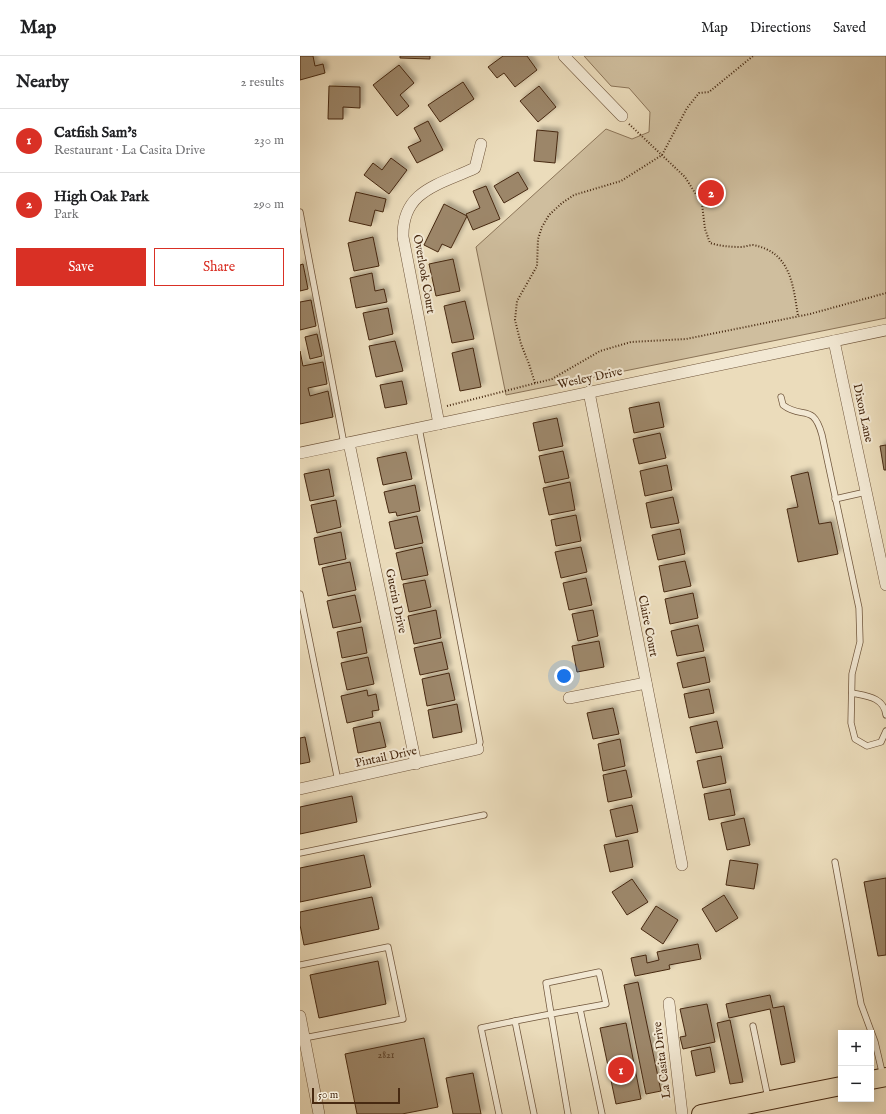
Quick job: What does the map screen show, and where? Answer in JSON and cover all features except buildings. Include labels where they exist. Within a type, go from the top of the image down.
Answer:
[{"type":"main road","points":[[701,1114],[723,1112],[769,1100],[838,1087]]},
{"type":"street","points":[[564,56],[622,116]]},
{"type":"street","name":"Overlook Court","points":[[439,424],[403,237],[403,226],[409,207],[418,195],[475,168],[481,144]]},
{"type":"street","name":"Wesley Drive","points":[[300,453],[886,330]]},
{"type":"street","name":"Dixon Lane","points":[[834,341],[866,492],[883,553],[886,585]]},
{"type":"street","name":"Claire Court","points":[[589,392],[682,865]]},
{"type":"street","name":"Guerin Drive","points":[[347,443],[416,764]]},
{"type":"street","points":[[569,698],[646,683]]},
{"type":"street","name":"Pintail Drive","points":[[300,789],[416,764],[478,748]]},
{"type":"street","name":"La Casita Drive","points":[[669,1003],[682,1114]]},
{"type":"street","points":[[300,1016],[319,1114]]},
{"type":"lane","points":[[300,212],[347,443]]},
{"type":"lane","points":[[781,397],[783,405],[790,410],[807,412],[818,420],[859,608],[860,642],[852,674],[851,723],[855,739],[866,746],[874,744],[881,742],[886,731]]},
{"type":"lane","points":[[419,428],[480,742],[478,748]]},
{"type":"lane","points":[[835,499],[866,492]]},
{"type":"lane","points":[[300,594],[338,781]]},
{"type":"lane","points":[[852,693],[875,697],[886,709],[886,715]]},
{"type":"lane","points":[[300,852],[484,815]]},
{"type":"lane","points":[[835,862],[861,1004],[875,1042],[880,1079]]},
{"type":"lane","points":[[300,965],[388,947],[403,1019],[304,1038]]},
{"type":"lane","points":[[499,1114],[481,1028],[551,1014],[606,1004],[598,972],[546,983],[551,1014],[568,1114]]},
{"type":"lane","points":[[580,1009],[602,1114]]},
{"type":"lane","points":[[515,1021],[534,1114]]},
{"type":"lane","points":[[753,1026],[769,1100]]},
{"type":"path","points":[[535,383],[521,344],[515,320],[517,301],[537,266],[538,239],[542,227],[550,215],[562,203],[574,195],[621,181],[662,155],[687,108],[699,93],[709,92],[753,56]]},
{"type":"path","points":[[622,116],[685,177],[702,204],[705,229],[710,243],[732,247],[751,245],[766,249],[776,255],[786,266],[792,280],[798,316]]},
{"type":"path","points":[[436,408],[552,379],[600,351],[631,342],[686,339],[798,316],[886,293]]},
{"type":"shaded area","points":[[584,56],[886,56],[886,318],[506,395],[476,247],[606,129],[632,139],[649,132],[650,112],[629,88],[611,86]]},
{"type":"place","name":"High Oak Park","points":[[711,193]]},
{"type":"place","name":"Catfish Sam's","points":[[621,1070]]}]
